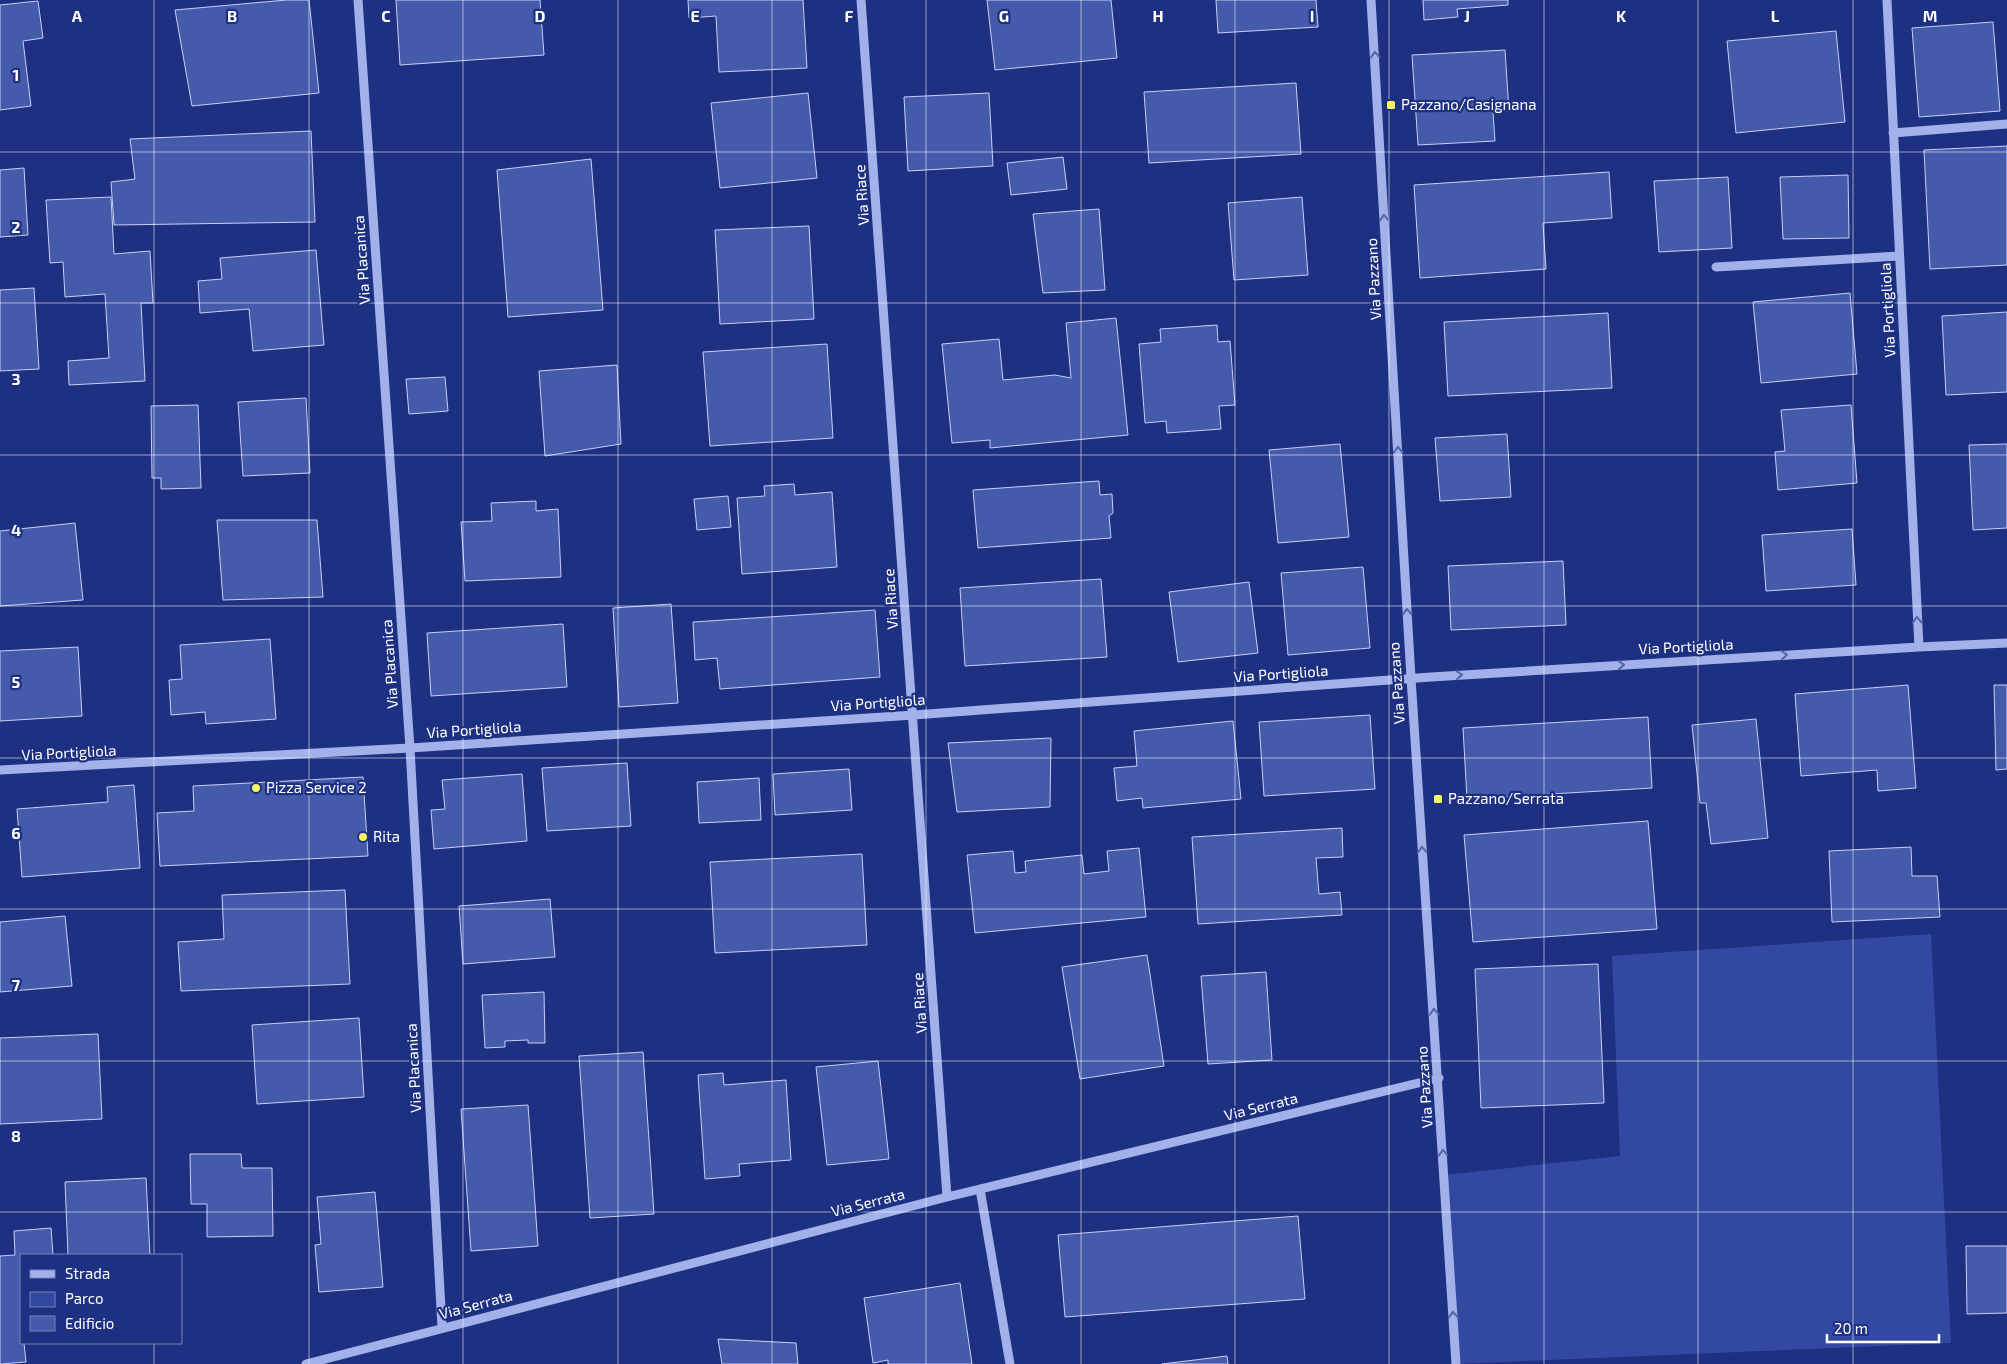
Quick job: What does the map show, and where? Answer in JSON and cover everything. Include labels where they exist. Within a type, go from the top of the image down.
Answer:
[{"type":"street","name":"Via Placanica","points":[[358,0],[410,748],[442,1327]]},
{"type":"street","name":"Via Riace","points":[[862,0],[947,1197]]},
{"type":"street","name":"Via Pazzano","points":[[1372,0],[1410,678],[1439,1078],[1456,1364]]},
{"type":"street","name":"Via Portigliola","points":[[0,770],[410,748],[914,715],[1410,678],[1918,647],[1886,0]]},
{"type":"street","points":[[1893,133],[2007,124]]},
{"type":"street","points":[[1716,267],[1899,256]]},
{"type":"street","points":[[1918,647],[2007,643]]},
{"type":"street","name":"Via Serrata","points":[[306,1364],[442,1327],[947,1197],[1439,1078]]},
{"type":"street","points":[[980,1189],[1010,1364]]},
{"type":"green space","points":[[1931,934],[1951,1343],[1456,1364],[1444,1175],[1620,1156],[1612,956]]},
{"type":"building","points":[[286,0],[309,0],[319,93],[192,106],[175,10]]},
{"type":"building","points":[[396,0],[540,0],[544,55],[400,65]]},
{"type":"building","points":[[688,0],[803,0],[807,68],[719,72],[716,16],[689,18]]},
{"type":"building","points":[[987,0],[1111,0],[1117,58],[995,70]]},
{"type":"building","points":[[1216,0],[1316,0],[1318,27],[1218,33]]},
{"type":"building","points":[[1423,0],[1508,0],[1508,5],[1457,9],[1458,17],[1424,20]]},
{"type":"building","points":[[38,1],[43,38],[23,41],[31,106],[0,110],[0,5]]},
{"type":"building","points":[[1993,22],[2000,111],[1919,117],[1912,28]]},
{"type":"building","points":[[1836,31],[1845,122],[1736,133],[1727,41]]},
{"type":"building","points":[[1505,50],[1509,111],[1493,112],[1495,141],[1418,145],[1412,55]]},
{"type":"building","points":[[1296,83],[1301,154],[1149,163],[1144,92]]},
{"type":"building","points":[[808,93],[817,178],[720,188],[711,103]]},
{"type":"building","points":[[989,93],[993,166],[908,171],[904,97]]},
{"type":"building","points":[[311,131],[315,222],[114,225],[111,182],[135,179],[130,139]]},
{"type":"building","points":[[2007,146],[2007,265],[1930,269],[1924,150]]},
{"type":"building","points":[[1063,157],[1067,189],[1011,195],[1007,163]]},
{"type":"building","points":[[591,159],[603,310],[508,317],[497,170]]},
{"type":"building","points":[[24,168],[28,235],[0,237],[0,170]]},
{"type":"building","points":[[1609,172],[1612,218],[1543,223],[1546,269],[1420,278],[1414,185]]},
{"type":"building","points":[[1848,175],[1849,238],[1783,239],[1780,177]]},
{"type":"building","points":[[1728,177],[1732,248],[1659,252],[1654,181]]},
{"type":"building","points":[[111,197],[114,254],[150,251],[153,303],[141,303],[145,381],[69,385],[68,361],[109,358],[105,294],[65,297],[63,262],[50,263],[46,200]]},
{"type":"building","points":[[1302,197],[1308,275],[1234,280],[1228,203]]},
{"type":"building","points":[[1099,209],[1105,290],[1043,293],[1033,214]]},
{"type":"building","points":[[809,226],[814,319],[720,324],[715,230]]},
{"type":"building","points":[[316,250],[324,345],[253,351],[249,309],[200,313],[198,281],[222,279],[220,258]]},
{"type":"building","points":[[34,288],[39,369],[0,371],[0,290]]},
{"type":"building","points":[[1850,293],[1857,374],[1761,383],[1753,302]]},
{"type":"building","points":[[2007,312],[2007,392],[1946,395],[1942,316]]},
{"type":"building","points":[[1608,313],[1612,388],[1448,396],[1444,322]]},
{"type":"building","points":[[1116,318],[1128,435],[990,448],[990,440],[952,443],[942,344],[999,339],[1003,380],[1055,375],[1071,378],[1066,323]]},
{"type":"building","points":[[1217,325],[1218,342],[1230,341],[1235,405],[1219,406],[1221,429],[1167,433],[1166,421],[1145,423],[1139,344],[1161,342],[1160,329]]},
{"type":"building","points":[[827,344],[833,438],[710,446],[703,352]]},
{"type":"building","points":[[617,365],[621,444],[545,456],[539,371]]},
{"type":"building","points":[[445,377],[448,411],[409,414],[406,379]]},
{"type":"building","points":[[306,398],[310,473],[243,476],[238,402]]},
{"type":"building","points":[[198,405],[201,488],[161,489],[161,478],[152,478],[151,406]]},
{"type":"building","points":[[1851,405],[1857,483],[1778,490],[1775,452],[1785,451],[1781,410]]},
{"type":"building","points":[[1507,434],[1511,497],[1440,501],[1435,438]]},
{"type":"building","points":[[1340,444],[1349,537],[1278,543],[1269,450]]},
{"type":"building","points":[[2007,444],[2007,528],[1973,530],[1969,445]]},
{"type":"building","points":[[1099,481],[1100,495],[1112,494],[1113,513],[1109,516],[1111,538],[978,548],[973,490]]},
{"type":"building","points":[[794,484],[795,495],[832,492],[837,567],[742,574],[737,498],[765,496],[764,486]]},
{"type":"building","points":[[728,496],[731,527],[697,530],[694,499]]},
{"type":"building","points":[[536,501],[536,511],[558,509],[561,577],[465,581],[461,522],[492,521],[491,503]]},
{"type":"building","points":[[217,520],[317,520],[323,597],[223,600]]},
{"type":"building","points":[[75,523],[83,600],[0,606],[0,531]]},
{"type":"building","points":[[1852,529],[1856,585],[1766,591],[1762,535]]},
{"type":"building","points":[[1563,561],[1566,625],[1451,630],[1448,566]]},
{"type":"building","points":[[1363,567],[1370,648],[1288,655],[1281,573]]},
{"type":"building","points":[[1101,579],[1107,657],[965,666],[960,588]]},
{"type":"building","points":[[1249,582],[1258,653],[1178,662],[1169,592]]},
{"type":"building","points":[[671,604],[678,703],[619,707],[613,608]]},
{"type":"building","points":[[875,610],[880,677],[720,689],[717,658],[695,660],[693,622]]},
{"type":"building","points":[[563,624],[567,687],[431,696],[427,633]]},
{"type":"building","points":[[270,639],[276,719],[206,724],[205,712],[171,715],[169,680],[182,679],[180,645]]},
{"type":"building","points":[[78,647],[82,716],[0,721],[0,651]]},
{"type":"building","points":[[1908,685],[1916,788],[1878,791],[1877,770],[1801,776],[1795,694]]},
{"type":"building","points":[[1994,685],[2007,685],[2007,769],[1996,770]]},
{"type":"building","points":[[1370,715],[1375,789],[1264,796],[1259,722]]},
{"type":"building","points":[[1648,717],[1652,788],[1467,799],[1463,728]]},
{"type":"building","points":[[1756,719],[1768,838],[1711,844],[1706,803],[1700,803],[1692,725]]},
{"type":"building","points":[[1233,721],[1241,799],[1143,808],[1142,798],[1117,801],[1114,768],[1137,766],[1134,731]]},
{"type":"building","points":[[1051,738],[1050,807],[957,812],[948,743]]},
{"type":"building","points":[[627,763],[631,826],[547,831],[542,768]]},
{"type":"building","points":[[849,769],[852,810],[775,815],[773,774]]},
{"type":"building","points":[[522,774],[527,841],[434,849],[431,810],[445,809],[442,780]]},
{"type":"building","points":[[363,777],[368,856],[160,866],[157,813],[194,811],[193,786]]},
{"type":"building","points":[[759,778],[761,820],[699,823],[697,782]]},
{"type":"building","points":[[134,785],[140,868],[22,877],[17,809],[108,802],[107,787]]},
{"type":"building","points":[[1648,821],[1657,929],[1473,942],[1464,835]]},
{"type":"building","points":[[1342,828],[1343,857],[1316,858],[1319,894],[1340,892],[1342,915],[1198,924],[1192,837]]},
{"type":"building","points":[[1911,847],[1912,876],[1937,876],[1940,917],[1832,922],[1829,851]]},
{"type":"building","points":[[1139,848],[1146,917],[975,933],[967,855],[1013,851],[1015,873],[1026,872],[1025,861],[1082,855],[1084,874],[1109,871],[1107,851]]},
{"type":"building","points":[[862,854],[867,945],[715,953],[710,862]]},
{"type":"building","points":[[345,890],[350,984],[181,991],[178,942],[224,939],[222,895]]},
{"type":"building","points":[[550,899],[555,957],[463,964],[459,906]]},
{"type":"building","points":[[65,916],[72,986],[0,992],[0,922]]},
{"type":"building","points":[[1147,955],[1164,1066],[1080,1079],[1062,967]]},
{"type":"building","points":[[1598,964],[1604,1103],[1481,1108],[1475,969]]},
{"type":"building","points":[[1266,972],[1272,1060],[1208,1064],[1201,976]]},
{"type":"building","points":[[544,992],[545,1043],[528,1043],[528,1040],[505,1041],[505,1047],[485,1048],[482,995]]},
{"type":"building","points":[[359,1018],[364,1097],[257,1104],[252,1025]]},
{"type":"building","points":[[98,1034],[102,1119],[0,1124],[0,1038]]},
{"type":"building","points":[[643,1052],[654,1214],[590,1218],[579,1056]]},
{"type":"building","points":[[878,1061],[889,1159],[827,1165],[816,1067]]},
{"type":"building","points":[[723,1073],[724,1085],[786,1080],[791,1160],[739,1164],[740,1176],[705,1179],[698,1075]]},
{"type":"building","points":[[528,1105],[538,1246],[471,1251],[461,1109]]},
{"type":"building","points":[[190,1154],[241,1154],[242,1168],[272,1168],[273,1236],[207,1237],[207,1204],[191,1204]]},
{"type":"building","points":[[146,1178],[150,1254],[68,1254],[65,1182]]},
{"type":"building","points":[[375,1192],[383,1287],[319,1292],[315,1245],[321,1244],[317,1197]]},
{"type":"building","points":[[1298,1216],[1305,1299],[1065,1317],[1058,1235]]},
{"type":"building","points":[[51,1228],[53,1254],[20,1254],[20,1344],[24,1344],[26,1362],[0,1364],[0,1256],[15,1255],[14,1231]]},
{"type":"building","points":[[1966,1246],[2007,1246],[2007,1313],[1967,1314]]},
{"type":"building","points":[[960,1283],[972,1364],[888,1364],[888,1360],[873,1363],[864,1298]]},
{"type":"building","points":[[718,1339],[796,1343],[798,1364],[722,1364]]},
{"type":"building","points":[[1227,1356],[1228,1364],[1162,1364]]},
{"type":"place","name":"Pazzano/Casignana","points":[[1391,105]]},
{"type":"place","name":"Pizza Service 2","points":[[256,788]]},
{"type":"place","name":"Pazzano/Serrata","points":[[1438,799]]},
{"type":"place","name":"Rita","points":[[363,837]]}]
